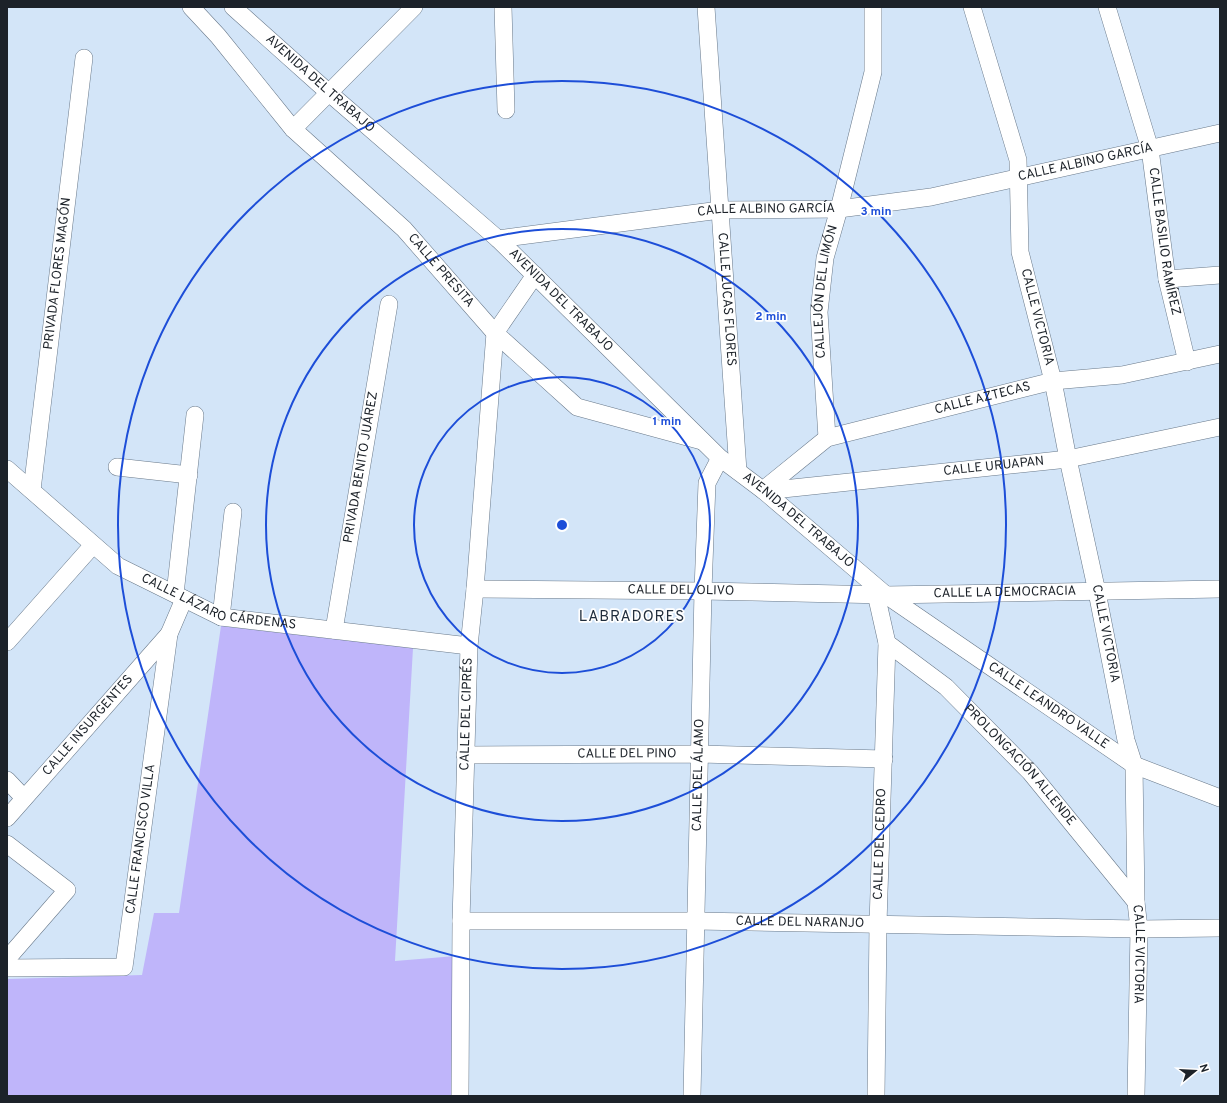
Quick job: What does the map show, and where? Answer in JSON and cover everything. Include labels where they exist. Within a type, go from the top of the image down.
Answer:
[{"type":"street","name":"CALLE PRESITA","points":[[191,7],[218,36],[293,129],[404,229],[495,333],[577,407],[704,442]]},
{"type":"street","name":"AVENIDA DEL TRABAJO","points":[[233,7],[328,92],[498,239],[720,458],[764,490],[881,594]]},
{"type":"street","points":[[293,129],[328,92],[414,7]]},
{"type":"street","points":[[503,7],[506,110]]},
{"type":"street","name":"CALLE LUCAS FLORES","points":[[706,7],[738,471]]},
{"type":"street","name":"CALLEJÓN DEL LIMÓN","points":[[827,438],[819,312],[825,258],[839,209],[873,72],[873,7]]},
{"type":"street","name":"CALLE VICTORIA","points":[[972,7],[1018,160],[1020,252],[1053,381],[1126,740],[1134,765],[1136,902],[1139,929],[1136,1096]]},
{"type":"street","name":"CALLE BASILIO RAMÍREZ","points":[[1107,7],[1150,148],[1167,279],[1187,362]]},
{"type":"street","name":"PRIVADA FLORES MAGÓN","points":[[32,490],[84,58]]},
{"type":"street","name":"CALLE ALBINO GARCÍA","points":[[498,239],[720,210],[839,209],[931,196],[1220,133]]},
{"type":"street","points":[[495,333],[535,275]]},
{"type":"street","points":[[1167,279],[1220,275]]},
{"type":"street","name":"PRIVADA BENITO JUÁREZ","points":[[334,630],[389,304]]},
{"type":"street","name":"CALLE DEL CIPRÉS","points":[[460,1096],[461,921],[469,646],[475,589],[495,333]]},
{"type":"street","name":"CALLE AZTECAS","points":[[764,490],[827,438],[1053,381],[1122,375],[1220,354]]},
{"type":"street","name":"CALLE FRANCISCO VILLA","points":[[7,968],[124,967],[169,634],[179,596],[195,415]]},
{"type":"street","name":"CALLE URUAPAN","points":[[764,490],[1068,460],[1220,427]]},
{"type":"street","name":"CALLE DEL ÁLAMO","points":[[692,1096],[703,591],[707,483],[720,458]]},
{"type":"street","points":[[117,467],[189,475]]},
{"type":"street","name":"CALLE LÁZARO CÁRDENAS","points":[[9,475],[32,490],[118,566],[221,617],[469,646]]},
{"type":"street","points":[[221,617],[233,512]]},
{"type":"street","points":[[7,642],[93,545]]},
{"type":"street","name":"CALLE DEL OLIVO","points":[[475,589],[881,594]]},
{"type":"street","name":"CALLE LA DEMOCRACIA","points":[[881,594],[1220,589]]},
{"type":"street","name":"CALLE DEL CEDRO","points":[[876,1096],[878,924],[887,643],[881,594]]},
{"type":"street","name":"CALLE LEANDRO VALLE","points":[[881,594],[1134,765],[1220,798]]},
{"type":"street","name":"CALLE INSURGENTES","points":[[7,818],[169,634]]},
{"type":"street","name":"PROLONGACIÓN ALLENDE","points":[[887,643],[946,687],[1030,772],[1136,902]]},
{"type":"street","name":"CALLE DEL PINO","points":[[465,755],[700,754],[884,759]]},
{"type":"street","points":[[7,780],[24,798]]},
{"type":"street","points":[[7,844],[66,890],[7,959]]},
{"type":"street","name":"CALLE DEL NARANJO","points":[[461,921],[696,921],[1139,929],[1220,928]]},
{"type":"shaded area","points":[[221,626],[413,648],[395,961],[456,956],[452,1096],[7,1096],[7,979],[142,975],[154,913],[179,913]]},
{"type":"district","name":"LABRADORES","points":[[632,617]]}]
